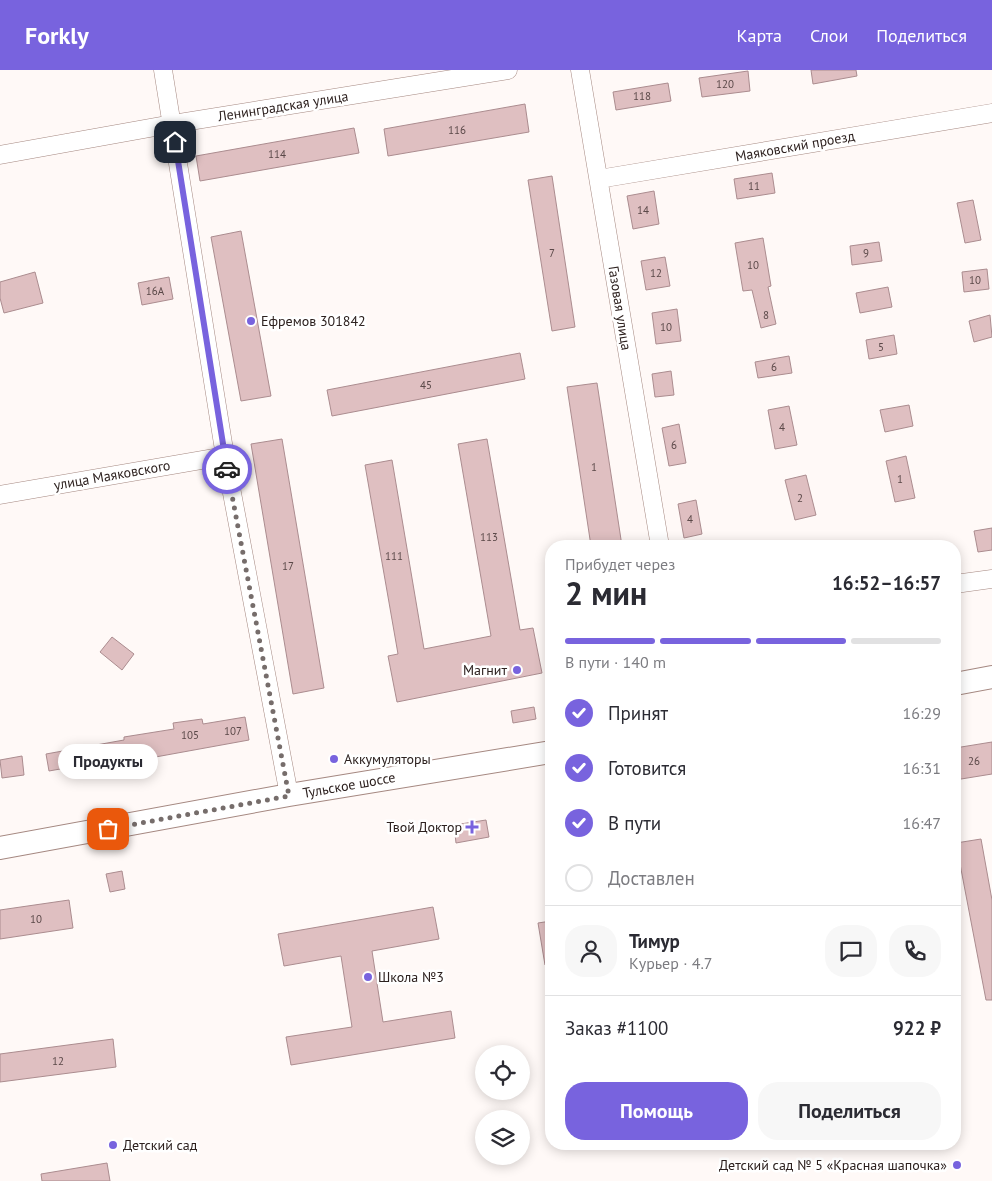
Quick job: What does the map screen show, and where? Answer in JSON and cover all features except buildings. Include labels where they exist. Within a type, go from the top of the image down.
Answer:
[{"type":"main road","points":[[961,683],[992,677]]},
{"type":"main road","name":"Тульское шоссе","points":[[0,848],[289,796],[545,753]]},
{"type":"street","points":[[163,70],[225,456],[289,796]]},
{"type":"street","name":"Ленинградская улица","points":[[0,155],[172,124],[508,70]]},
{"type":"street","name":"Газовая улица","points":[[580,70],[659,540]]},
{"type":"street","name":"Маяковский проезд","points":[[599,179],[992,113]]},
{"type":"street","name":"улица Маяковского","points":[[0,495],[225,456]]},
{"type":"street","points":[[961,583],[992,579]]},
{"type":"way so far","points":[[108,829],[289,796],[227,469]]},
{"type":"place","name":"Ефремов 301842","points":[[251,321]]},
{"type":"place","name":"Магнит","points":[[517,670]]},
{"type":"place","name":"Аккумуляторы","points":[[334,759]]},
{"type":"place","name":"Твой Доктор","points":[[472,827]]},
{"type":"place","name":"Продукты","points":[[108,829]]},
{"type":"place","name":"Школа №3","points":[[368,977]]},
{"type":"place","name":"Детский сад","points":[[113,1145]]},
{"type":"place","name":"Детский сад № 5 «Красная шапочка»","points":[[957,1165]]},
{"type":"route","points":[[175,142],[227,469]]}]
